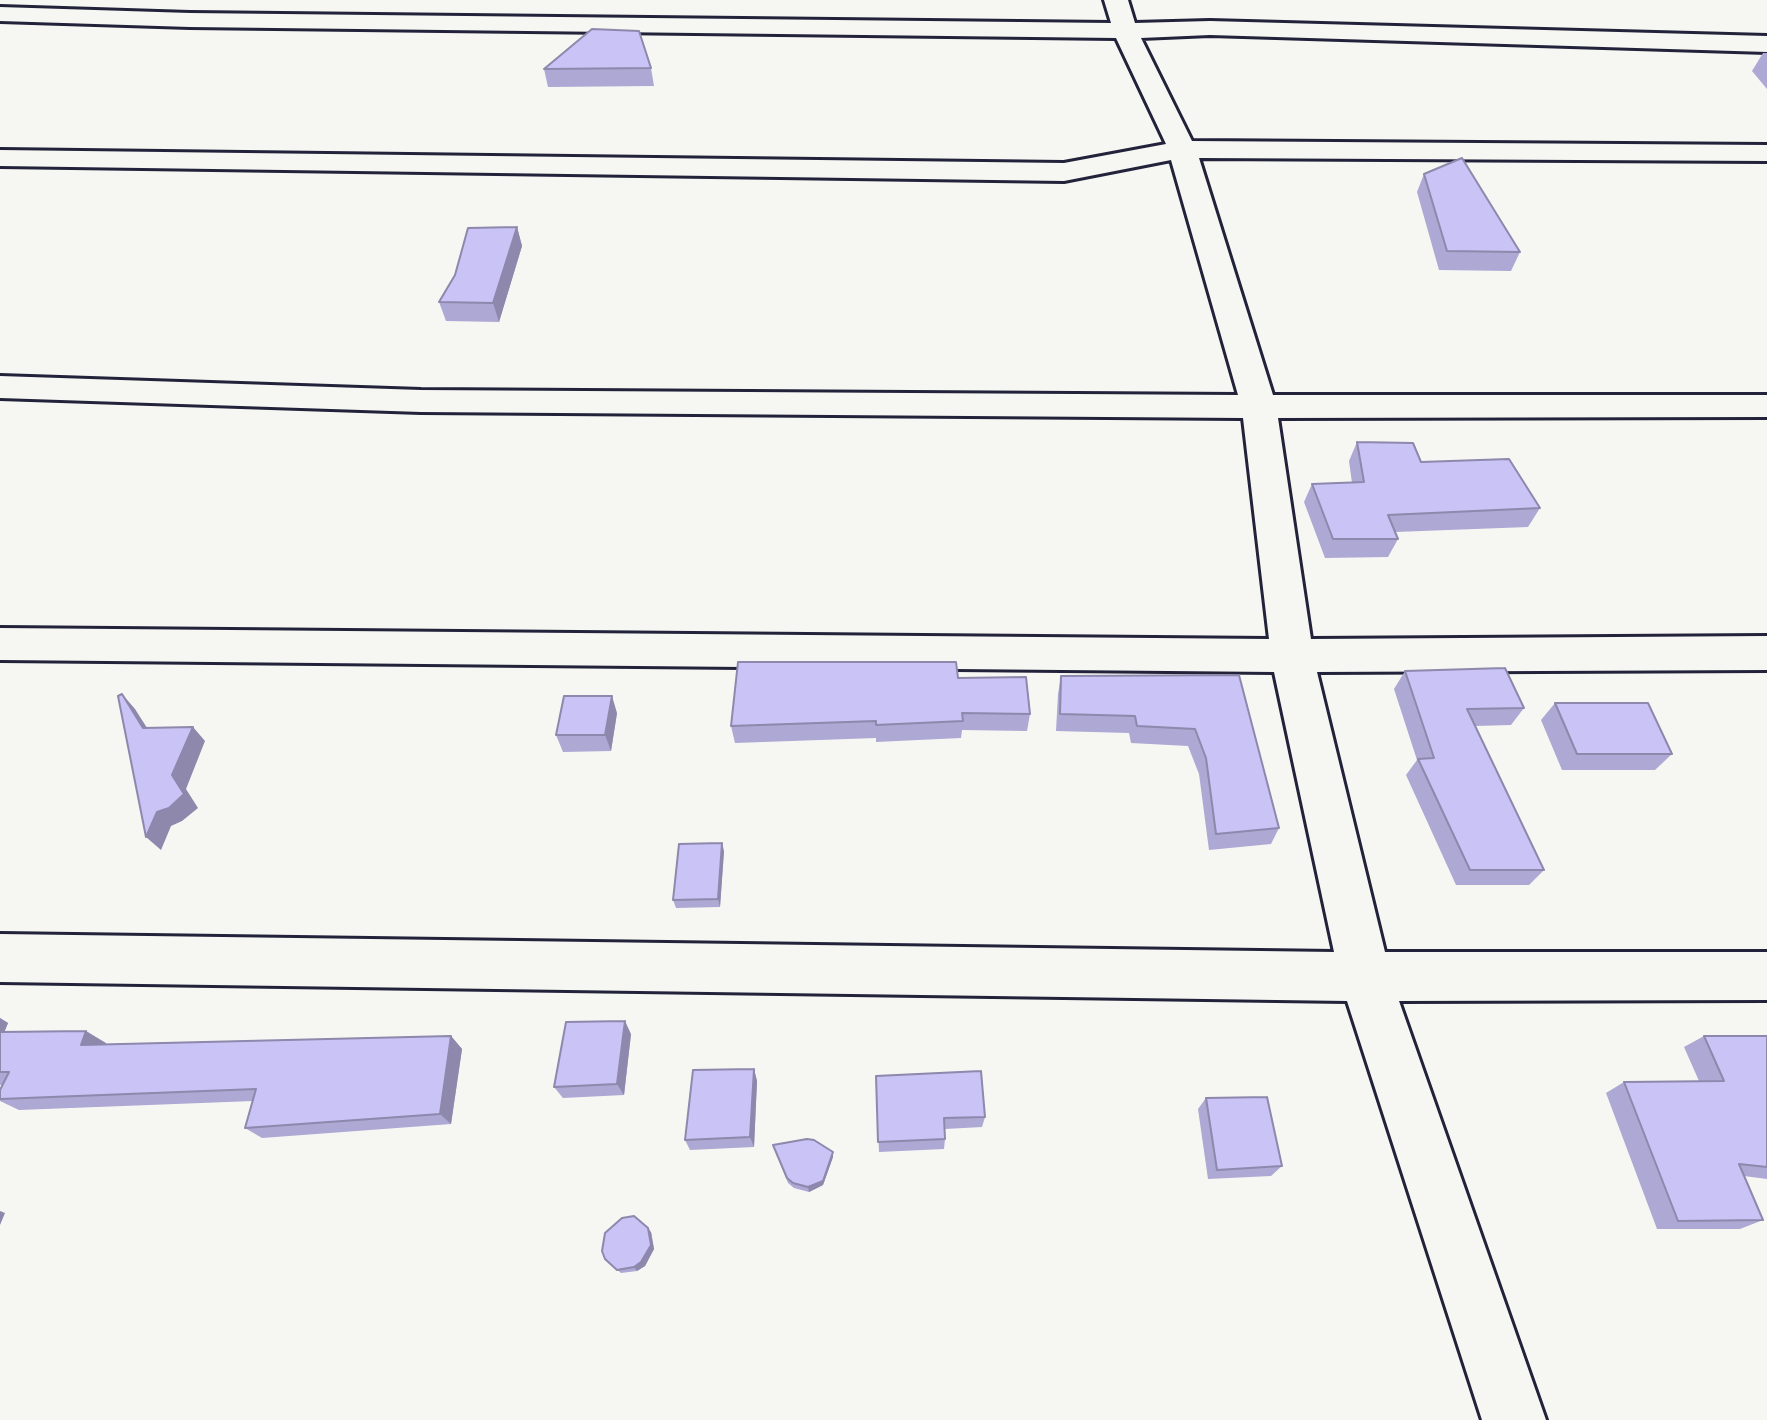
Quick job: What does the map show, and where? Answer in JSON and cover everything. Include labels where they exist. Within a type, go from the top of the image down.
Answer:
[{"type":"street","points":[[0,14],[190,20],[1120,16],[1210,28],[1767,44]]},
{"type":"street","points":[[1120,16],[1182,149],[1259,407],[1292,656],[1365,977],[1514,1420]]},
{"type":"street","points":[[0,158],[1064,172],[1182,149],[1767,153]]},
{"type":"street","points":[[0,387],[421,401],[1259,407],[1767,406]]},
{"type":"street","points":[[0,644],[1292,656],[1767,653]]},
{"type":"street","points":[[0,958],[1365,977],[1767,976]]},
{"type":"building","points":[[592,29],[639,31],[651,68],[544,69]]},
{"type":"building","points":[[1462,158],[1520,252],[1447,251],[1424,174]]},
{"type":"building","points":[[517,227],[493,303],[439,302],[455,275],[468,228]]},
{"type":"building","points":[[1357,442],[1413,443],[1421,462],[1509,459],[1540,508],[1388,515],[1398,539],[1333,539],[1312,484],[1364,482]]},
{"type":"building","points":[[738,662],[956,662],[958,678],[1026,677],[1030,714],[962,713],[963,721],[876,725],[876,721],[731,726]]},
{"type":"building","points":[[1505,668],[1524,708],[1467,709],[1544,870],[1470,870],[1418,759],[1434,758],[1405,671]]},
{"type":"building","points":[[1239,675],[1279,828],[1216,834],[1206,758],[1195,729],[1137,726],[1135,716],[1060,714],[1061,676]]},
{"type":"building","points":[[122,694],[143,728],[193,727],[172,775],[184,794],[169,808],[157,812],[146,837],[118,696]]},
{"type":"building","points":[[564,696],[612,696],[605,735],[556,735]]},
{"type":"building","points":[[1555,703],[1648,703],[1672,754],[1577,754]]},
{"type":"building","points":[[722,843],[718,899],[673,900],[679,844]]},
{"type":"building","points":[[625,1021],[617,1084],[554,1087],[566,1022]]},
{"type":"building","points":[[86,1031],[81,1045],[451,1036],[440,1114],[245,1128],[256,1089],[0,1099],[0,1090],[9,1072],[0,1072],[0,1032]]},
{"type":"building","points":[[1704,1036],[1767,1036],[1767,1167],[1739,1164],[1763,1220],[1678,1221],[1624,1082],[1724,1081]]},
{"type":"building","points":[[754,1069],[750,1137],[685,1140],[693,1070]]},
{"type":"building","points":[[981,1071],[985,1117],[944,1118],[945,1139],[878,1142],[876,1076]]},
{"type":"building","points":[[1267,1097],[1282,1166],[1217,1170],[1206,1098]]},
{"type":"building","points":[[807,1139],[833,1152],[823,1181],[808,1187],[787,1178],[773,1145]]},
{"type":"building","points":[[634,1216],[648,1228],[651,1245],[641,1262],[634,1267],[617,1270],[605,1259],[602,1251],[605,1233],[622,1218]]}]
